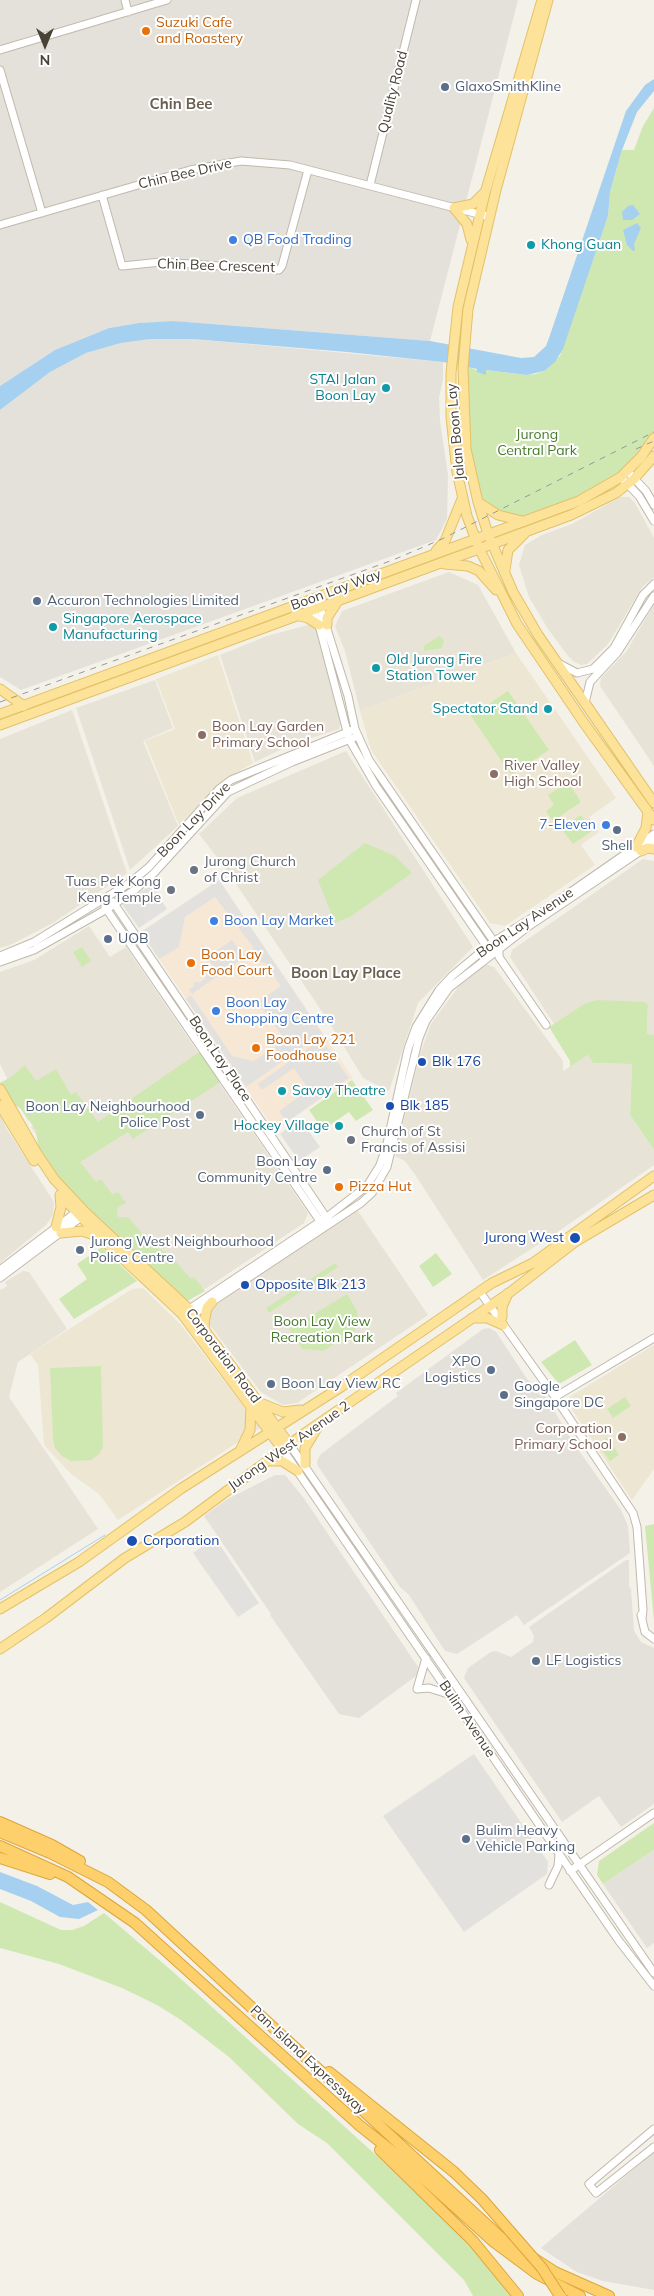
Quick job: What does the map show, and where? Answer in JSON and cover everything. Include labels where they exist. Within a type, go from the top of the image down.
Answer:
[{"type":"highway","points":[[0,1822],[52,1845],[86,1865],[108,1882]]},
{"type":"highway","name":"Pan-Island Expressway","points":[[0,1832],[50,1853],[108,1882],[146,1910],[499,2236],[555,2272],[610,2296]]},
{"type":"highway","name":"Pan-Island Expressway","points":[[0,1846],[68,1877],[135,1923],[359,2125],[403,2160],[494,2242],[537,2274],[580,2296]]},
{"type":"highway","points":[[0,1858],[58,1876],[68,1877]]},
{"type":"highway","points":[[307,2058],[346,2085],[454,2172],[482,2199],[542,2268],[560,2296]]},
{"type":"highway","points":[[359,2125],[378,2148],[473,2241],[518,2296]]},
{"type":"main road","name":"Jalan Boon Lay","points":[[542,0],[485,193],[460,294],[451,366],[451,417],[462,498],[475,539],[517,624],[578,714],[654,820]]},
{"type":"main road","name":"Jalan Boon Lay","points":[[548,0],[490,217],[468,309],[463,368],[466,449],[478,502],[491,543],[528,618],[654,803]]},
{"type":"main road","points":[[483,245],[471,246],[467,224],[454,208],[474,204],[485,193]]},
{"type":"main road","name":"Boon Lay Way","points":[[0,714],[315,603],[434,553],[579,501],[624,474],[654,438]]},
{"type":"main road","name":"Boon Lay Way","points":[[0,725],[295,615],[315,603],[339,599],[594,505],[631,482],[654,456]]},
{"type":"main road","points":[[434,553],[445,541],[462,498]]},
{"type":"main road","points":[[478,502],[503,517],[524,521]]},
{"type":"main road","points":[[505,573],[508,550],[527,530]]},
{"type":"main road","points":[[436,564],[454,563],[474,569],[480,572],[503,597]]},
{"type":"main road","points":[[295,615],[308,618],[323,625],[339,599]]},
{"type":"main road","points":[[0,689],[24,706]]},
{"type":"main road","points":[[648,812],[646,828],[638,849],[654,848]]},
{"type":"main road","name":"Corporation Road","points":[[0,1089],[36,1152],[54,1179],[81,1213],[102,1239],[206,1330],[254,1404]]},
{"type":"main road","name":"Corporation Road","points":[[0,1105],[22,1144],[60,1195],[188,1314],[286,1447]]},
{"type":"main road","name":"Jurong West Avenue 2","points":[[0,1609],[79,1562],[182,1488],[274,1431],[481,1291],[533,1263],[654,1176]]},
{"type":"main road","points":[[60,1195],[59,1230],[82,1231],[102,1239]]},
{"type":"main road","name":"Jurong West Avenue 2","points":[[0,1649],[46,1618],[125,1558],[185,1522],[266,1461],[508,1293],[575,1242],[654,1195]]},
{"type":"main road","points":[[472,1318],[503,1321],[502,1307],[508,1293]]},
{"type":"main road","points":[[206,1330],[204,1322],[207,1308],[212,1302]]},
{"type":"main road","points":[[238,1453],[250,1430],[254,1404],[284,1412],[298,1411],[309,1407]]},
{"type":"main road","points":[[304,1464],[304,1451],[308,1440],[322,1422]]},
{"type":"main road","points":[[266,1461],[282,1461],[298,1471]]},
{"type":"street","points":[[125,0],[128,12]]},
{"type":"street","points":[[0,50],[167,0]]},
{"type":"street","name":"Quality Road","points":[[370,185],[416,0]]},
{"type":"street","points":[[0,70],[42,213]]},
{"type":"street","name":"Chin Bee Drive","points":[[0,225],[190,170],[230,162],[275,163],[370,185],[490,217]]},
{"type":"street","name":"Chin Bee Crescent","points":[[102,195],[122,266],[161,262],[279,270],[282,266],[308,170]]},
{"type":"street","points":[[624,474],[654,505]]},
{"type":"street","points":[[631,482],[654,522]]},
{"type":"street","points":[[557,662],[577,673],[593,669],[618,642],[643,595],[654,584]]},
{"type":"street","points":[[585,703],[590,682],[618,653],[654,596]]},
{"type":"street","points":[[315,603],[357,732],[369,760],[493,942],[496,953],[546,1025]]},
{"type":"street","points":[[323,625],[348,736],[376,786],[486,947],[496,953]]},
{"type":"street","name":"Boon Lay Drive","points":[[0,962],[34,950],[107,909],[144,883],[188,823],[219,789],[231,780],[357,732]]},
{"type":"street","name":"Boon Lay Drive","points":[[0,956],[34,942],[109,897],[149,867],[195,827],[228,792],[318,747]]},
{"type":"street","points":[[188,823],[192,823],[195,827]]},
{"type":"street","name":"Boon Lay Avenue","points":[[188,1314],[325,1222],[361,1203],[372,1192],[381,1179],[393,1148],[414,1051],[426,1021],[449,988],[638,849],[654,834]]},
{"type":"street","name":"Boon Lay Avenue","points":[[188,1314],[212,1302],[325,1222],[367,1186],[380,1165],[386,1148],[408,1049],[421,1018],[439,990],[452,976],[493,942],[638,849],[654,842]]},
{"type":"street","name":"Boon Lay Place","points":[[109,897],[325,1222]]},
{"type":"street","name":"Boon Lay Place","points":[[102,902],[201,1038]]},
{"type":"street","points":[[124,933],[130,928]]},
{"type":"street","points":[[0,1278],[81,1213]]},
{"type":"street","points":[[0,1270],[59,1230]]},
{"type":"street","points":[[481,1291],[633,1513],[637,1527],[644,1610],[642,1619],[645,1632],[654,1639]]},
{"type":"street","points":[[554,1397],[654,1338]]},
{"type":"street","name":"Bulim Avenue","points":[[286,1447],[304,1464],[654,1972]]},
{"type":"street","name":"Bulim Avenue","points":[[286,1447],[298,1471],[570,1871],[654,1986]]},
{"type":"street","points":[[426,1658],[417,1689],[429,1688],[451,1695]]},
{"type":"street","points":[[570,1871],[654,1814]]},
{"type":"street","points":[[549,1885],[558,1866],[559,1854]]},
{"type":"street","points":[[654,2128],[589,2184],[596,2193],[654,2146]]},
{"type":"shaded area","points":[[0,0],[518,0],[430,341],[173,321],[139,323],[109,328],[55,350],[0,386]]},
{"type":"shaded area","points":[[150,339],[193,339],[443,362],[443,380],[439,397],[440,421],[448,475],[447,519],[436,540],[21,690],[0,677],[0,410],[50,372],[86,353],[121,343]]},
{"type":"shaded area","points":[[620,497],[629,497],[635,503],[654,538],[654,578],[643,586],[608,644],[587,664],[581,665],[574,662],[568,656],[548,629],[529,597],[519,565],[525,545],[542,535],[572,524]]},
{"type":"shaded area","points":[[449,572],[478,585],[516,653],[360,711],[345,651],[335,626],[342,611]]},
{"type":"shaded area","points":[[654,604],[654,766],[600,686],[601,678],[626,652]]},
{"type":"shaded area","points":[[315,623],[328,674],[342,717],[339,729],[293,744],[255,762],[220,655],[267,636]]},
{"type":"shaded area","name":"River Valley High School","points":[[516,653],[616,798],[589,817],[599,832],[581,845],[595,865],[505,926],[490,923],[371,750],[360,711]]},
{"type":"shaded area","name":"Boon Lay Garden Primary School","points":[[218,655],[253,763],[224,780],[179,825],[145,741],[175,729],[156,679]]},
{"type":"shaded area","points":[[155,680],[173,728],[143,741],[178,826],[130,870],[76,708]]},
{"type":"shaded area","points":[[72,710],[127,873],[53,923],[10,945],[0,948],[0,739]]},
{"type":"shaded area","points":[[346,751],[473,947],[418,1003],[389,1091],[363,1078],[329,1022],[224,866],[199,834],[237,798]]},
{"type":"shaded area","points":[[643,859],[654,861],[654,1036],[647,1035],[648,1005],[584,1004],[554,1024],[510,957],[512,950]]},
{"type":"shaded area","name":"Boon Lay Place","points":[[219,880],[353,1078],[275,1130],[141,932]]},
{"type":"shaded area","points":[[219,880],[322,1033],[246,1087],[186,999],[191,995],[232,1056],[254,1061],[285,1040],[258,1002],[281,986],[265,963],[241,959],[192,994],[189,990],[197,981],[199,983],[206,978],[205,976],[216,971],[208,957],[232,940],[242,955],[254,948],[215,897],[185,917],[179,947],[159,959],[141,932]]},
{"type":"shaded area","points":[[151,885],[167,909],[139,928],[122,904]]},
{"type":"shaded area","points":[[89,926],[110,957],[126,947],[308,1213],[304,1223],[196,1295],[38,1138],[31,1127],[34,1125],[30,1120],[28,1121],[0,1064],[0,972],[34,960]]},
{"type":"shaded area","points":[[485,964],[494,967],[563,1061],[563,1071],[588,1055],[593,1063],[632,1064],[630,1115],[654,1150],[654,1165],[556,1233],[483,1280],[416,1176],[405,1161],[395,1156],[420,1054],[431,1024],[461,983]]},
{"type":"shaded area","points":[[321,1039],[349,1078],[287,1122],[279,1111],[309,1090],[294,1068],[262,1090],[258,1084]]},
{"type":"shaded area","points":[[0,1114],[8,1131],[54,1202],[53,1215],[46,1225],[0,1263]]},
{"type":"shaded area","points":[[300,1119],[320,1147],[299,1161],[280,1134]]},
{"type":"shaded area","points":[[356,1208],[428,1315],[297,1403],[283,1405],[261,1392],[206,1320],[207,1311]]},
{"type":"shaded area","points":[[23,1271],[29,1272],[67,1329],[18,1362],[9,1397],[98,1529],[0,1592],[0,1288],[1,1290],[7,1286],[5,1282]]},
{"type":"shaded area","points":[[143,1288],[181,1325],[260,1428],[118,1520],[99,1494],[71,1474],[44,1445],[38,1365],[30,1354],[132,1289]]},
{"type":"shaded area","points":[[489,1328],[496,1332],[527,1379],[543,1392],[572,1441],[621,1510],[628,1526],[630,1553],[524,1625],[517,1615],[457,1654],[445,1651],[409,1595],[400,1587],[318,1466],[317,1461],[321,1454],[398,1396],[396,1393],[483,1329]]},
{"type":"shaded area","name":"Corporation Primary School","points":[[654,1345],[654,1469],[632,1500],[567,1402],[571,1396]]},
{"type":"shaded area","points":[[275,1475],[285,1475],[303,1497],[418,1667],[416,1676],[359,1718],[339,1714],[204,1516],[226,1500]]},
{"type":"shaded area","points":[[215,1538],[259,1603],[238,1617],[193,1553]]},
{"type":"shaded area","points":[[626,1560],[629,1560],[629,1586],[631,1589],[634,1631],[641,1642],[654,1648],[654,1804],[621,1827],[599,1796],[562,1822],[464,1678],[468,1668],[491,1652],[496,1651],[511,1657],[533,1642],[534,1636],[529,1627]]},
{"type":"shaded area","name":"Bulim Heavy Vehicle Parking","points":[[474,1754],[548,1862],[547,1874],[464,1932],[383,1816]]},
{"type":"shaded area","points":[[654,1850],[654,1943],[647,1948],[603,1884]]},
{"type":"shaded area","points":[[654,2152],[654,2290],[603,2281],[577,2272],[541,2248]]},
{"type":"green space","name":"Jurong Central Park","points":[[654,108],[654,436],[609,485],[524,520],[489,509],[478,495],[471,464],[467,425],[469,401],[465,377],[469,367],[486,374],[486,370],[527,375],[536,374],[544,371],[560,356],[608,216],[610,192],[622,150],[634,150],[643,126]]},
{"type":"green space","points":[[439,636],[444,640],[442,648],[424,651],[424,646]]},
{"type":"green space","points":[[508,691],[549,750],[511,775],[471,716]]},
{"type":"green space","points":[[568,782],[581,802],[553,821],[546,811],[554,805],[548,795]]},
{"type":"green space","points":[[581,815],[592,831],[573,844],[561,828]]},
{"type":"green space","points":[[365,843],[395,856],[412,873],[350,917],[335,923],[318,880]]},
{"type":"green space","points":[[82,947],[91,961],[82,967],[73,952]]},
{"type":"green space","points":[[597,1000],[645,1002],[648,1005],[647,1034],[654,1035],[654,1150],[630,1115],[632,1064],[593,1063],[588,1055],[570,1067],[570,1061],[549,1027],[584,1004]]},
{"type":"green space","points":[[202,1050],[222,1081],[133,1139],[128,1132],[80,1162],[96,1182],[101,1179],[112,1194],[118,1192],[126,1203],[117,1208],[118,1217],[128,1217],[152,1245],[170,1255],[191,1279],[194,1277],[205,1291],[189,1300],[182,1301],[77,1200],[39,1153],[36,1130],[20,1108],[11,1104],[0,1083],[11,1077],[25,1065],[36,1081],[56,1069],[71,1095],[76,1092],[98,1122]]},
{"type":"green space","points":[[352,1080],[373,1110],[356,1121],[349,1112],[323,1130],[309,1110]]},
{"type":"green space","points":[[102,1247],[137,1281],[74,1319],[59,1299],[87,1279],[77,1264]]},
{"type":"green space","points":[[436,1253],[452,1274],[433,1287],[419,1266]]},
{"type":"green space","points":[[335,1263],[338,1267],[269,1313],[266,1308]]},
{"type":"green space","name":"Boon Lay View Recreation Park","points":[[347,1294],[357,1311],[358,1322],[354,1332],[323,1351],[302,1349],[289,1329]]},
{"type":"green space","points":[[575,1340],[592,1365],[559,1384],[541,1362]]},
{"type":"green space","points":[[101,1366],[103,1447],[99,1454],[91,1460],[71,1461],[62,1456],[55,1448],[50,1368]]},
{"type":"green space","points":[[625,1397],[631,1406],[613,1418],[607,1409]]},
{"type":"green space","points":[[607,1438],[619,1455],[610,1461],[598,1445]]},
{"type":"green space","points":[[654,1524],[654,1621],[645,1526]]},
{"type":"green space","points":[[654,1823],[654,1850],[603,1884],[597,1875],[599,1861]]},
{"type":"green space","points":[[0,1902],[61,1930],[72,1930],[84,1926],[104,1913],[171,1970],[387,2165],[470,2245],[510,2296],[473,2296],[464,2280],[327,2143],[298,2124],[229,2057],[181,2020],[157,2005],[122,1988],[59,1964],[0,1948]]},
{"type":"water","points":[[654,79],[654,91],[637,112],[622,150],[610,192],[608,216],[563,349],[555,362],[544,371],[527,375],[486,370],[486,375],[477,372],[477,369],[443,362],[193,339],[150,339],[121,343],[86,353],[50,372],[0,410],[0,386],[55,350],[109,328],[139,323],[173,321],[430,341],[521,358],[534,357],[546,346],[549,338],[626,111],[645,85]]},
{"type":"water","points":[[633,205],[640,214],[632,220],[623,220],[622,212],[628,206]]},
{"type":"water","points":[[637,223],[641,228],[634,244],[635,250],[633,251],[627,245],[623,230]]},
{"type":"water","points":[[0,1872],[37,1886],[73,1905],[88,1902],[98,1910],[79,1919],[60,1917],[31,1901],[0,1889]]},
{"type":"waterway","points":[[0,1600],[105,1535]]},
{"type":"railway","points":[[0,702],[393,560],[442,539],[654,432]]},
{"type":"railway","points":[[636,449],[654,441]]},
{"type":"place","name":"Suzuki Cafe and Roastery","points":[[146,31]]},
{"type":"place","name":"GlaxoSmithKline","points":[[445,87]]},
{"type":"place","name":"QB Food Trading","points":[[233,240]]},
{"type":"place","name":"Khong Guan","points":[[531,245]]},
{"type":"place","name":"STAI Jalan Boon Lay","points":[[386,388]]},
{"type":"place","name":"Accuron Technologies Limited","points":[[37,601]]},
{"type":"place","name":"Singapore Aerospace Manufacturing","points":[[53,627]]},
{"type":"place","name":"Old Jurong Fire Station Tower","points":[[376,668]]},
{"type":"place","name":"Spectator Stand","points":[[548,709]]},
{"type":"place","name":"Boon Lay Garden Primary School","points":[[202,735]]},
{"type":"place","name":"River Valley High School","points":[[494,774]]},
{"type":"place","name":"7-Eleven","points":[[606,825]]},
{"type":"place","name":"Shell","points":[[617,830]]},
{"type":"place","name":"Jurong Church of Christ","points":[[194,870]]},
{"type":"place","name":"Tuas Pek Kong Keng Temple","points":[[171,890]]},
{"type":"place","name":"Boon Lay Market","points":[[214,921]]},
{"type":"place","name":"UOB","points":[[108,939]]},
{"type":"place","name":"Boon Lay Food Court","points":[[191,963]]},
{"type":"place","name":"Boon Lay Shopping Centre","points":[[216,1011]]},
{"type":"place","name":"Boon Lay 221 Foodhouse","points":[[256,1048]]},
{"type":"place","name":"Blk 176","points":[[422,1062]]},
{"type":"place","name":"Savoy Theatre","points":[[282,1091]]},
{"type":"place","name":"Blk 185","points":[[390,1106]]},
{"type":"place","name":"Boon Lay Neighbourhood Police Post","points":[[200,1115]]},
{"type":"place","name":"Hockey Village","points":[[339,1126]]},
{"type":"place","name":"Church of St Francis of Assisi","points":[[351,1140]]},
{"type":"place","name":"Boon Lay Community Centre","points":[[327,1170]]},
{"type":"place","name":"Pizza Hut","points":[[339,1187]]},
{"type":"place","name":"Jurong West","points":[[575,1238]]},
{"type":"place","name":"Jurong West Neighbourhood Police Centre","points":[[80,1250]]},
{"type":"place","name":"Opposite Blk 213","points":[[245,1285]]},
{"type":"place","name":"XPO Logistics","points":[[491,1370]]},
{"type":"place","name":"Boon Lay View RC","points":[[271,1384]]},
{"type":"place","name":"Google Singapore DC","points":[[504,1395]]},
{"type":"place","name":"Corporation Primary School","points":[[622,1437]]},
{"type":"place","name":"Corporation","points":[[132,1541]]},
{"type":"place","name":"LF Logistics","points":[[536,1661]]},
{"type":"place","name":"Bulim Heavy Vehicle Parking","points":[[466,1839]]},
{"type":"district","name":"Chin Bee","points":[[181,104]]},
{"type":"district","name":"Boon Lay Place","points":[[346,973]]}]
